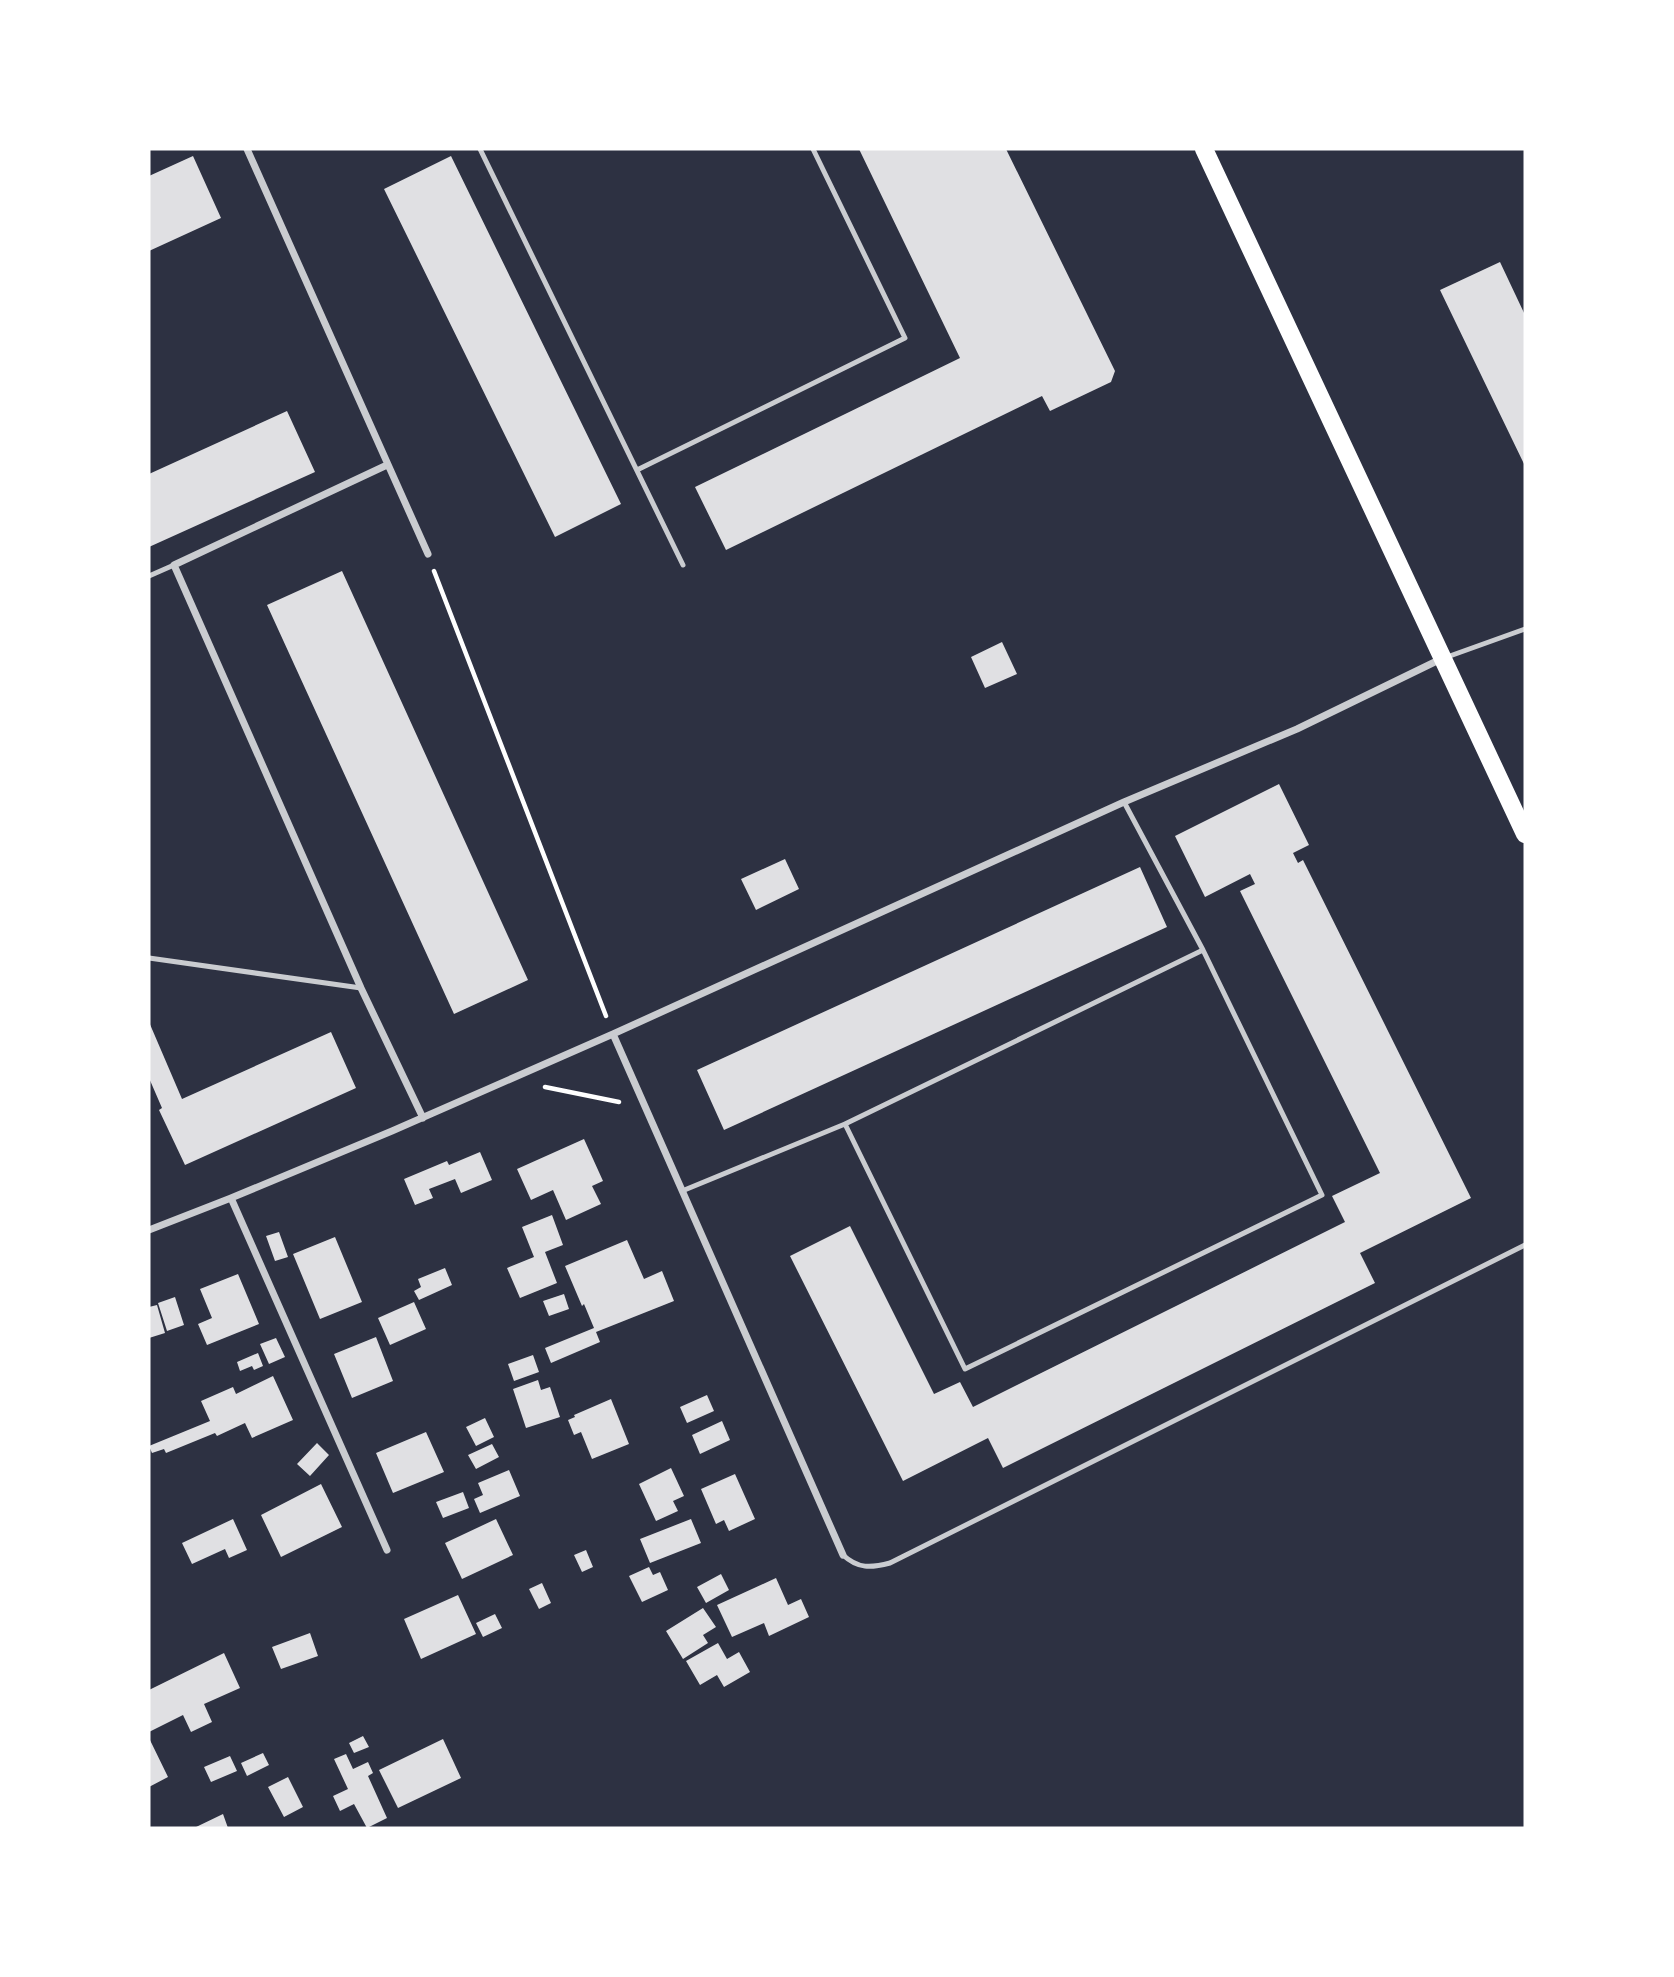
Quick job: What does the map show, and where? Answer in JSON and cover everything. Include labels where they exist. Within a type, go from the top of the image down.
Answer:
[{"type":"main road","points":[[1204,149],[1525,834]]},
{"type":"street","points":[[247,149],[428,554]]},
{"type":"street","points":[[387,465],[174,565],[361,988],[423,1118]]},
{"type":"street","points":[[149,1230],[510,1080],[1124,802],[1297,729],[1444,658]]},
{"type":"street","points":[[613,1034],[843,1555]]},
{"type":"street","points":[[231,1198],[387,1550]]},
{"type":"lane","points":[[480,149],[683,565]]},
{"type":"lane","points":[[636,470],[905,338],[813,149]]},
{"type":"lane","points":[[149,576],[174,565]]},
{"type":"lane","points":[[1444,658],[1525,629]]},
{"type":"lane","points":[[845,1124],[965,1369],[1322,1195],[1203,950],[1124,802]]},
{"type":"lane","points":[[682,1191],[845,1124],[1203,950]]},
{"type":"lane","points":[[149,958],[361,988]]},
{"type":"lane","points":[[843,1555],[860,1567],[876,1567],[890,1563],[1525,1245]]},
{"type":"path","points":[[428,554],[613,1034]]},
{"type":"path","points":[[510,1080],[645,1108]]},
{"type":"building","points":[[859,149],[1006,149],[1115,371],[1111,382],[1050,411],[1042,396],[726,550],[695,487],[960,358]]},
{"type":"building","points":[[193,156],[221,218],[149,251],[149,176]]},
{"type":"building","points":[[451,156],[621,504],[555,537],[384,189]]},
{"type":"building","points":[[1500,262],[1525,315],[1525,466],[1440,290]]},
{"type":"building","points":[[287,411],[315,472],[149,547],[149,474]]},
{"type":"building","points":[[342,571],[528,980],[454,1014],[267,605]]},
{"type":"building","points":[[1002,642],[1017,674],[985,688],[971,657]]},
{"type":"building","points":[[1279,784],[1309,845],[1293,853],[1298,863],[1303,860],[1471,1198],[1360,1253],[1375,1283],[1003,1468],[988,1438],[903,1481],[790,1256],[850,1226],[934,1394],[960,1382],[973,1407],[1345,1222],[1332,1196],[1380,1173],[1240,891],[1255,884],[1250,874],[1205,897],[1175,836]]},
{"type":"building","points":[[785,859],[799,889],[756,910],[741,879]]},
{"type":"building","points":[[1140,867],[1167,927],[724,1130],[697,1070]]},
{"type":"building","points":[[149,1022],[182,1099],[331,1032],[356,1088],[185,1165],[159,1110],[162,1108],[149,1078]]},
{"type":"building","points":[[584,1139],[603,1181],[592,1186],[601,1204],[566,1220],[553,1190],[531,1200],[517,1169]]},
{"type":"building","points":[[480,1152],[492,1180],[461,1193],[455,1179],[429,1189],[433,1198],[415,1205],[404,1179],[447,1161],[449,1165]]},
{"type":"building","points":[[552,1215],[563,1245],[545,1252],[557,1283],[520,1298],[507,1268],[534,1257],[522,1227]]},
{"type":"building","points":[[279,1232],[288,1257],[275,1261],[266,1236]]},
{"type":"building","points":[[335,1237],[362,1302],[320,1319],[293,1254]]},
{"type":"building","points":[[627,1240],[644,1279],[662,1271],[674,1301],[596,1332],[600,1342],[551,1363],[545,1348],[594,1328],[565,1266]]},
{"type":"building","points":[[445,1268],[452,1285],[419,1300],[414,1291],[421,1287],[418,1279]]},
{"type":"building","points":[[238,1274],[259,1324],[207,1345],[198,1324],[212,1318],[200,1289]]},
{"type":"building","points":[[564,1294],[569,1309],[549,1316],[543,1301]]},
{"type":"building","points":[[175,1297],[184,1325],[167,1331],[158,1303]]},
{"type":"building","points":[[414,1302],[426,1329],[390,1345],[378,1318]]},
{"type":"building","points":[[157,1305],[165,1333],[149,1338],[149,1307]]},
{"type":"building","points":[[376,1337],[393,1381],[352,1398],[334,1354]]},
{"type":"building","points":[[276,1338],[285,1357],[269,1364],[260,1344]]},
{"type":"building","points":[[258,1353],[263,1366],[254,1370],[252,1366],[240,1371],[237,1362]]},
{"type":"building","points":[[533,1355],[539,1372],[514,1381],[508,1364]]},
{"type":"building","points":[[273,1376],[293,1420],[252,1438],[245,1423],[217,1436],[215,1433],[166,1453],[164,1449],[152,1453],[149,1446],[210,1421],[201,1401],[233,1387],[236,1394]]},
{"type":"building","points":[[538,1380],[541,1390],[550,1387],[560,1417],[526,1428],[513,1389]]},
{"type":"building","points":[[707,1395],[714,1411],[687,1423],[680,1407]]},
{"type":"building","points":[[611,1399],[629,1444],[592,1459],[581,1432],[574,1435],[568,1420]]},
{"type":"building","points":[[485,1418],[494,1437],[476,1446],[466,1427]]},
{"type":"building","points":[[722,1421],[730,1440],[700,1454],[692,1435]]},
{"type":"building","points":[[426,1432],[444,1472],[393,1493],[376,1453]]},
{"type":"building","points":[[317,1443],[329,1455],[310,1476],[297,1464]]},
{"type":"building","points":[[492,1444],[499,1457],[476,1469],[468,1455]]},
{"type":"building","points":[[671,1468],[684,1496],[673,1501],[678,1511],[656,1521],[639,1484]]},
{"type":"building","points":[[509,1470],[520,1496],[480,1513],[474,1499],[483,1495],[478,1483]]},
{"type":"building","points":[[735,1474],[755,1519],[729,1531],[724,1520],[716,1524],[701,1489]]},
{"type":"building","points":[[321,1484],[342,1527],[281,1557],[261,1515]]},
{"type":"building","points":[[463,1492],[469,1508],[443,1518],[436,1502]]},
{"type":"building","points":[[233,1519],[247,1550],[229,1558],[225,1549],[192,1564],[182,1543]]},
{"type":"building","points":[[496,1519],[513,1555],[462,1579],[445,1543]]},
{"type":"building","points":[[691,1519],[701,1543],[650,1563],[640,1539]]},
{"type":"building","points":[[586,1550],[593,1567],[582,1572],[574,1555]]},
{"type":"building","points":[[649,1567],[653,1575],[660,1572],[668,1590],[642,1602],[629,1576]]},
{"type":"building","points":[[721,1574],[729,1590],[706,1603],[697,1587]]},
{"type":"building","points":[[776,1578],[788,1605],[801,1599],[809,1617],[769,1636],[764,1623],[732,1637],[717,1605]]},
{"type":"building","points":[[542,1583],[551,1603],[539,1609],[529,1589]]},
{"type":"building","points":[[458,1595],[476,1634],[421,1659],[404,1619]]},
{"type":"building","points":[[703,1608],[716,1627],[703,1635],[708,1643],[683,1659],[666,1631]]},
{"type":"building","points":[[495,1614],[502,1628],[483,1637],[476,1623]]},
{"type":"building","points":[[310,1633],[318,1656],[281,1669],[272,1647]]},
{"type":"building","points":[[718,1643],[727,1659],[739,1652],[750,1672],[724,1687],[717,1675],[700,1685],[686,1661]]},
{"type":"building","points":[[224,1653],[240,1688],[204,1704],[212,1722],[191,1732],[183,1715],[149,1732],[149,1690]]},
{"type":"building","points":[[363,1736],[369,1747],[354,1753],[349,1743]]},
{"type":"building","points":[[149,1738],[168,1777],[149,1787]]},
{"type":"building","points":[[443,1739],[461,1778],[398,1808],[379,1770]]},
{"type":"building","points":[[263,1753],[269,1765],[247,1776],[241,1763]]},
{"type":"building","points":[[346,1754],[353,1769],[368,1762],[373,1773],[368,1776],[387,1818],[367,1828],[354,1804],[340,1811],[333,1796],[348,1789],[334,1759]]},
{"type":"building","points":[[230,1756],[237,1771],[211,1782],[204,1767]]},
{"type":"building","points":[[288,1777],[303,1807],[284,1817],[268,1787]]},
{"type":"building","points":[[223,1814],[228,1828],[194,1828]]}]
